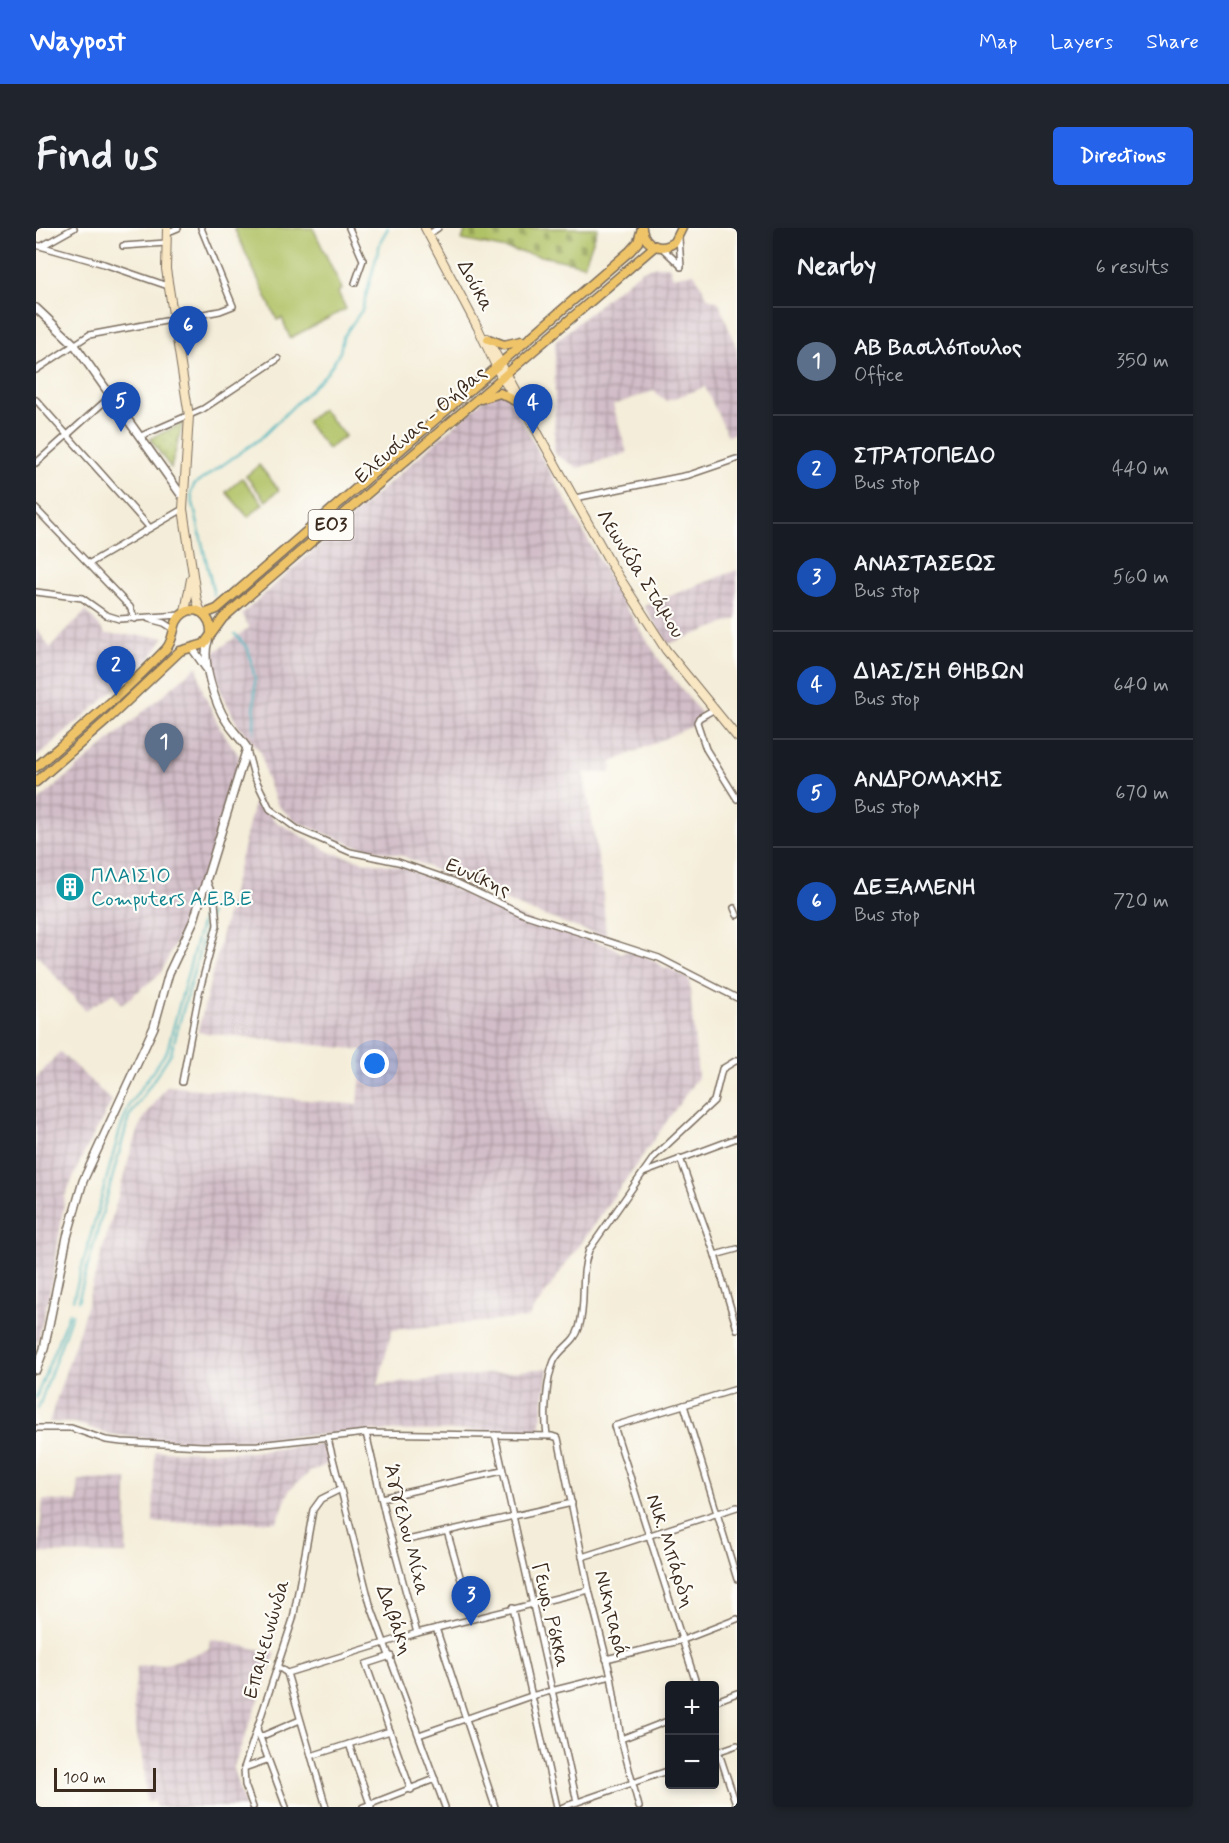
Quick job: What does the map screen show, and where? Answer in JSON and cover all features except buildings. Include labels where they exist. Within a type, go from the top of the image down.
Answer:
[{"type":"main road","points":[[679,238],[682,228]]},
{"type":"main road","name":"Ελευσίνας - Θήβας","points":[[642,229],[646,240],[657,247]]},
{"type":"main road","name":"Ελευσίνας - Θήβας","points":[[202,613],[217,609],[635,246],[642,229]]},
{"type":"main road","points":[[167,230],[168,286],[189,416],[182,496],[183,509],[202,613],[210,621],[210,636]]},
{"type":"main road","name":"Δούκα","points":[[427,232],[499,364]]},
{"type":"main road","name":"Ελευσίνας - Θήβας","points":[[36,782],[121,708],[180,651],[210,636],[223,618],[504,374],[657,247],[671,245],[679,238]]},
{"type":"main road","name":"Δούκα","points":[[478,328],[488,339],[504,374]]},
{"type":"main road","name":"ΕΟ3","points":[[488,339],[504,345],[513,345],[536,332]]},
{"type":"main road","name":"Λεωνίδα Στάμου","points":[[504,374],[516,401],[529,417]]},
{"type":"main road","name":"Λεωνίδα Στάμου","points":[[504,374],[640,611],[713,710],[737,737]]},
{"type":"main road","name":"ΕΟ3","points":[[465,408],[496,393],[504,394],[516,401]]},
{"type":"main road","points":[[36,767],[140,675],[170,644],[183,614],[191,585],[192,563]]},
{"type":"main road","points":[[183,614],[202,613]]},
{"type":"main road","points":[[175,632],[179,641],[190,648]]},
{"type":"street","points":[[39,246],[74,228]]},
{"type":"street","points":[[167,230],[178,228]]},
{"type":"street","points":[[36,370],[89,335],[173,321],[233,306],[201,228]]},
{"type":"street","points":[[349,228],[363,260],[355,283]]},
{"type":"street","points":[[427,232],[438,228]]},
{"type":"street","points":[[657,247],[673,256],[681,267],[679,238]]},
{"type":"street","points":[[123,246],[166,243]]},
{"type":"street","points":[[39,246],[104,264],[168,286]]},
{"type":"street","points":[[36,308],[74,344],[182,496]]},
{"type":"street","points":[[141,436],[189,416],[278,360]]},
{"type":"street","points":[[36,462],[112,395]]},
{"type":"street","points":[[36,400],[150,528]]},
{"type":"street","points":[[575,498],[689,475],[736,459]]},
{"type":"street","points":[[36,509],[130,607],[135,619]]},
{"type":"street","points":[[90,563],[183,509]]},
{"type":"street","points":[[36,592],[82,598],[112,617],[135,619],[183,614]]},
{"type":"street","points":[[145,618],[164,623],[175,632]]},
{"type":"street","points":[[36,1370],[44,1349],[67,1237],[83,1181],[154,1027],[169,973],[194,920],[207,881],[247,748],[222,714],[210,675],[206,652],[210,636]]},
{"type":"street","points":[[190,648],[199,656],[210,675]]},
{"type":"street","points":[[713,710],[699,718],[697,722],[706,749],[737,798]]},
{"type":"street","name":"Ευνίκης","points":[[247,748],[254,777],[270,808],[297,829],[350,852],[398,862],[453,881],[523,914],[659,958],[737,998]]},
{"type":"street","points":[[182,1082],[199,993],[217,925],[215,902],[207,881]]},
{"type":"street","points":[[734,908],[737,915]]},
{"type":"street","points":[[36,1428],[71,1428],[106,1440],[122,1442],[203,1446],[258,1445],[366,1433],[547,1436],[544,1419],[555,1360],[574,1341],[579,1327],[583,1267],[589,1250],[643,1173],[670,1140],[714,1101],[722,1069],[737,1060]]},
{"type":"street","points":[[643,1173],[737,1138]]},
{"type":"street","points":[[680,1158],[715,1255],[737,1329]]},
{"type":"street","points":[[715,1255],[737,1249]]},
{"type":"street","points":[[737,1389],[684,1405],[737,1579]]},
{"type":"street","name":"Νικ. Μπάρδη","points":[[684,1405],[614,1426],[696,1681]]},
{"type":"street","name":"Άγγελου Μίχα","points":[[366,1433],[417,1633]]},
{"type":"street","name":"Γεωρ. Ρόκκα","points":[[495,1435],[511,1517],[577,1802]]},
{"type":"street","name":"Νικηταρά","points":[[547,1436],[558,1438],[589,1590],[611,1676],[621,1739],[639,1807]]},
{"type":"street","name":"Δαβάκη","points":[[327,1438],[370,1604],[386,1642],[445,1807]]},
{"type":"street","points":[[381,1498],[502,1471]]},
{"type":"street","name":"Επαμεινώνδα","points":[[253,1807],[245,1785],[244,1768],[293,1619],[313,1510],[321,1499],[339,1490]]},
{"type":"street","points":[[412,1539],[572,1503]]},
{"type":"street","points":[[582,1557],[737,1507]]},
{"type":"street","points":[[447,1531],[472,1618]]},
{"type":"street","points":[[287,1673],[417,1633],[589,1590]]},
{"type":"street","points":[[512,1608],[557,1807]]},
{"type":"street","points":[[606,1659],[682,1640],[737,1619]]},
{"type":"street","points":[[436,1628],[464,1719],[495,1807]]},
{"type":"street","points":[[391,1656],[366,1664],[411,1790]]},
{"type":"street","points":[[278,1667],[287,1673],[326,1807]]},
{"type":"street","points":[[419,1735],[531,1696],[611,1676]]},
{"type":"street","points":[[719,1700],[737,1693]]},
{"type":"street","points":[[260,1737],[300,1720]]},
{"type":"street","points":[[621,1739],[665,1722]]},
{"type":"street","points":[[256,1727],[286,1807]]},
{"type":"street","points":[[311,1756],[390,1731]]},
{"type":"street","points":[[349,1744],[371,1806]]},
{"type":"street","points":[[719,1752],[737,1745]]},
{"type":"street","points":[[719,1758],[737,1807]]},
{"type":"street","points":[[244,1768],[267,1760]]},
{"type":"street","points":[[563,1807],[665,1771]]},
{"type":"street","points":[[363,1807],[371,1806],[435,1779]]},
{"type":"shaded area","points":[[656,266],[669,266],[673,277],[694,273],[708,298],[719,302],[737,350],[737,432],[728,436],[705,387],[666,401],[654,391],[613,405],[627,453],[578,468],[554,454],[555,342],[643,270]]},
{"type":"shaded area","points":[[501,384],[623,603],[663,665],[706,720],[612,762],[611,773],[584,773],[602,882],[606,938],[528,910],[403,856],[353,845],[297,822],[278,806],[266,777],[261,752],[238,726],[221,691],[210,655],[249,628],[242,614]]},
{"type":"shaded area","points":[[737,570],[737,619],[668,644],[644,606]]},
{"type":"shaded area","points":[[86,611],[106,634],[164,637],[151,658],[36,758],[36,628],[50,648]]},
{"type":"shaded area","points":[[197,666],[203,692],[220,728],[240,757],[199,895],[160,974],[122,1004],[114,993],[85,1010],[36,954],[36,803]]},
{"type":"shaded area","points":[[256,795],[275,821],[330,852],[366,862],[403,867],[549,929],[611,946],[621,953],[626,950],[648,957],[666,969],[669,968],[689,979],[698,1077],[528,1318],[392,1330],[378,1385],[548,1368],[540,1430],[371,1431],[221,1442],[149,1439],[109,1434],[75,1423],[49,1422],[81,1325],[131,1151],[142,1121],[167,1086],[358,1105],[363,1050],[198,1032]]},
{"type":"shaded area","points":[[60,1052],[112,1101],[84,1153],[65,1196],[53,1277],[36,1349],[36,1078]]},
{"type":"shaded area","points":[[325,1443],[330,1463],[310,1472],[290,1489],[277,1522],[153,1523],[155,1451],[251,1452]]},
{"type":"shaded area","points":[[127,1479],[126,1554],[38,1553],[43,1500],[77,1502],[79,1480]]},
{"type":"shaded area","points":[[210,1639],[276,1653],[233,1769],[245,1807],[156,1807],[154,1801],[146,1802],[144,1763],[133,1705],[137,1667],[170,1663],[209,1649]]},
{"type":"green space","points":[[234,228],[313,228],[342,289],[338,292],[346,309],[290,338],[282,318],[277,320]]},
{"type":"green space","points":[[466,228],[598,228],[584,265],[462,240]]},
{"type":"green space","points":[[322,409],[345,436],[328,449],[306,422]]},
{"type":"green space","points":[[183,423],[171,468],[150,439]]},
{"type":"green space","points":[[259,465],[279,490],[266,501],[246,476]]},
{"type":"green space","points":[[242,478],[263,504],[248,517],[226,492]]},
{"type":"waterway","points":[[214,595],[191,493],[194,485],[261,438],[327,373],[340,352],[343,337],[362,310],[381,240],[388,228]]},
{"type":"waterway","points":[[235,634],[248,649],[255,679],[254,732]]},
{"type":"waterway","points":[[73,1300],[120,1130],[130,1104],[167,1051],[204,913]]},
{"type":"waterway","points":[[78,1301],[129,1117],[171,1053],[210,913]]},
{"type":"waterway","points":[[36,1398],[69,1313]]},
{"type":"waterway","points":[[38,1409],[72,1314]]},
{"type":"place","name":"ΔΕΞΑΜΕΝΗ","points":[[188,356]]},
{"type":"place","name":"ΑΝΔΡΟΜΑΧΗΣ","points":[[121,432]]},
{"type":"place","name":"ΔΙΑΣ/ΣΗ ΘΗΒΩΝ","points":[[533,434]]},
{"type":"place","name":"ΣΤΡΑΤΟΠΕΔΟ","points":[[116,696]]},
{"type":"place","name":"ΑΒ Βασιλόπουλος","points":[[164,773]]},
{"type":"place","name":"ΠΛΑΙΣΙΟ Computers Α.Ε.Β.Ε","points":[[70,887]]},
{"type":"place","name":"ΑΝΑΣΤΑΣΕΩΣ","points":[[471,1626]]}]
